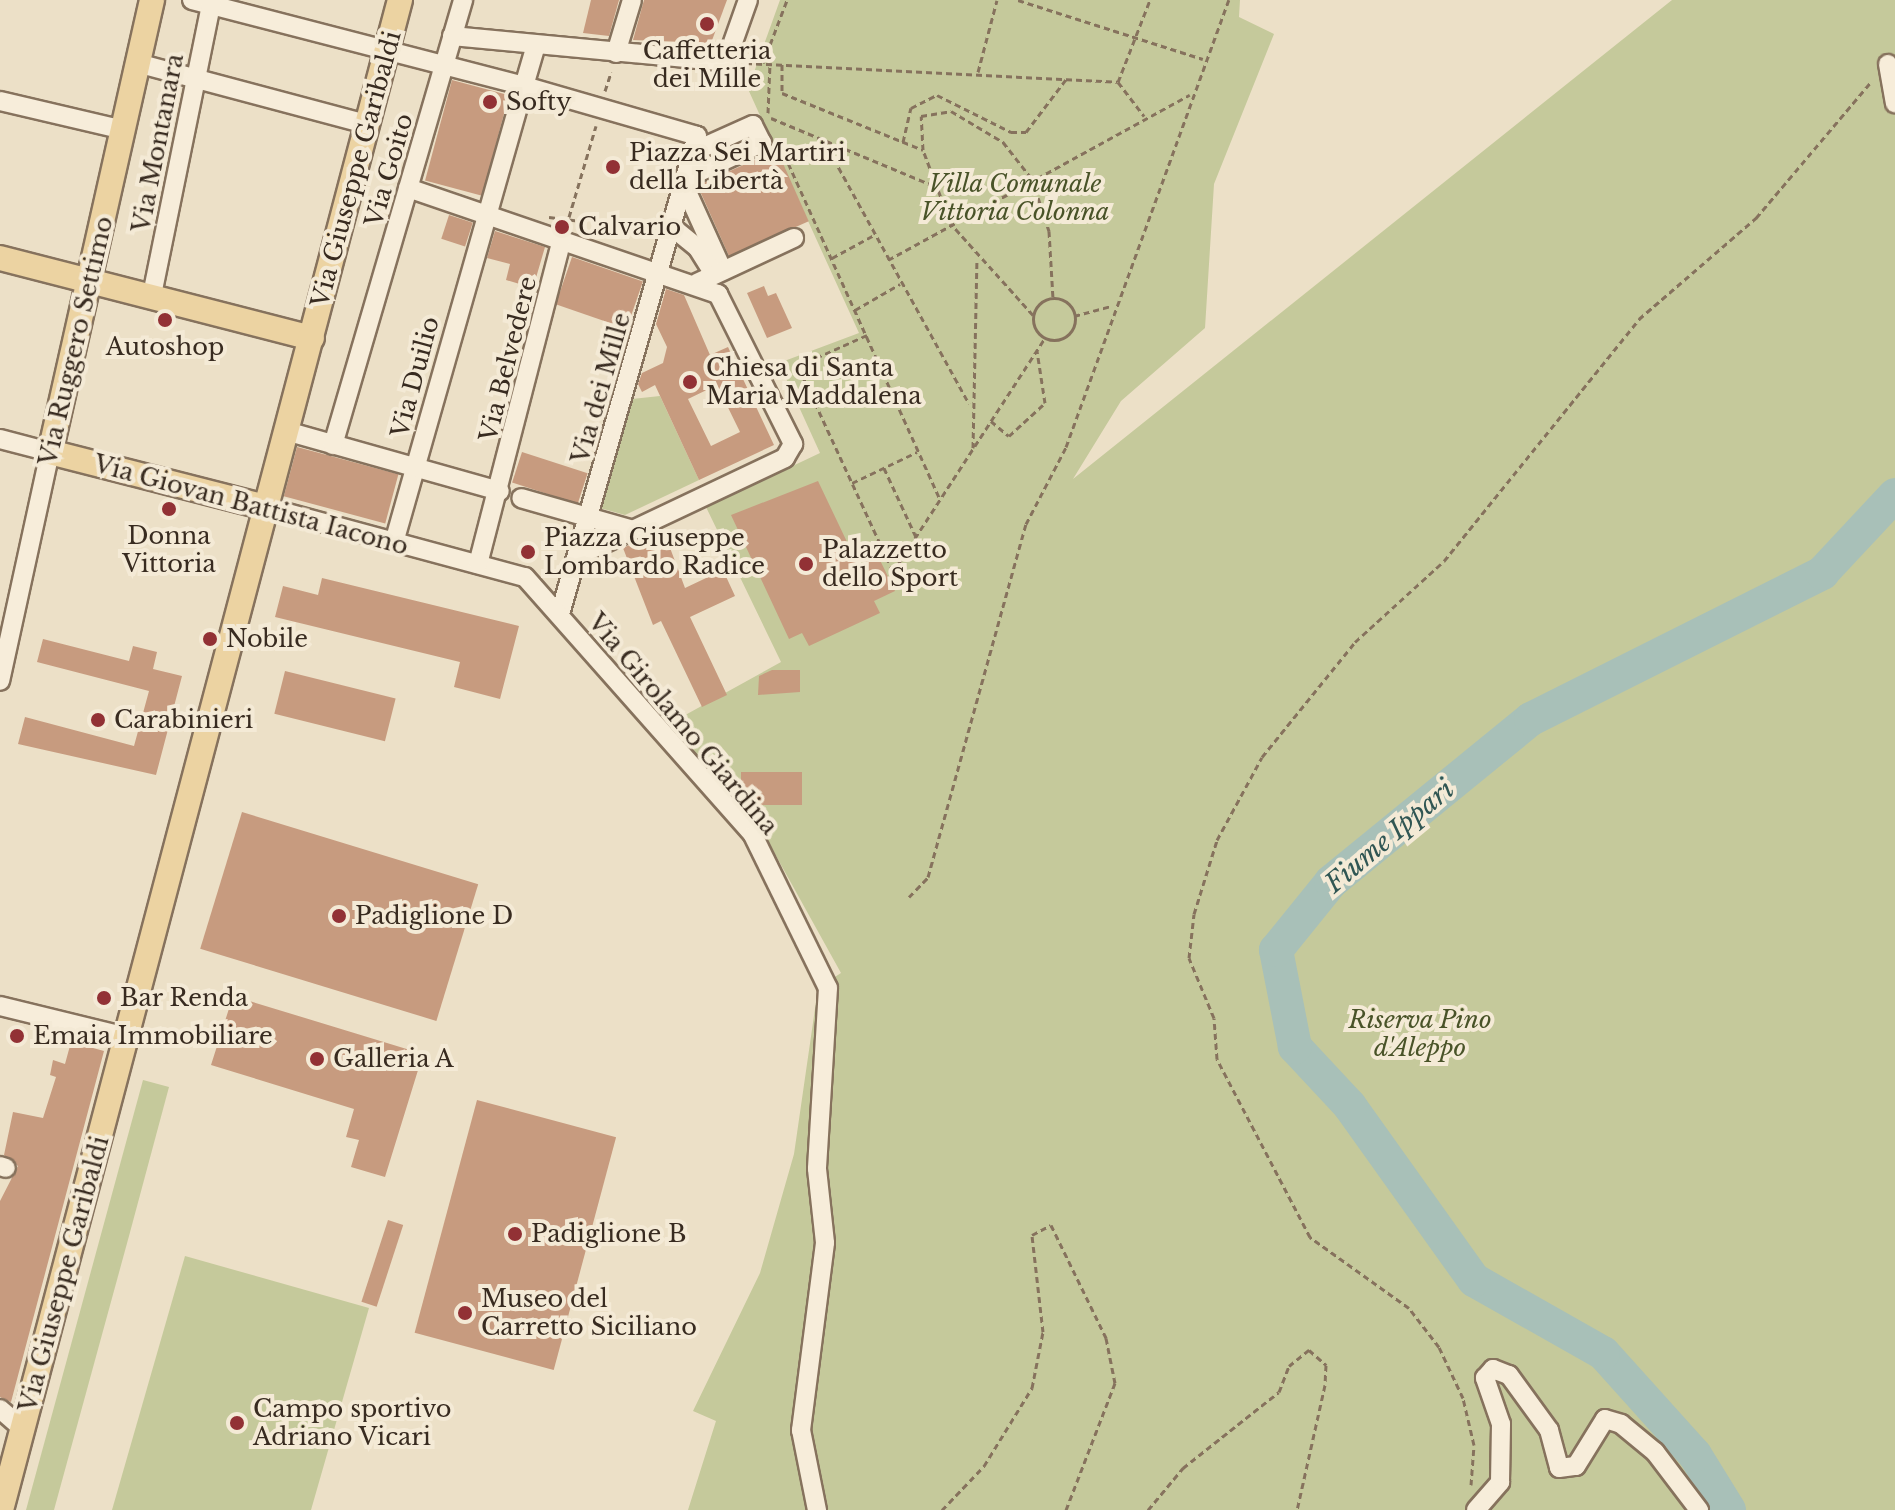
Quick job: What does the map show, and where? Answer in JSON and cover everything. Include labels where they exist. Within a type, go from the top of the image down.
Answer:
[{"type":"main road","name":"Via Ruggero Settimo","points":[[50,452],[152,0]]},
{"type":"main road","name":"Via Giuseppe Garibaldi","points":[[1,1510],[8,1458],[23,1429],[400,0]]},
{"type":"main road","points":[[0,258],[312,338]]},
{"type":"main road","name":"Via Giovan Battista Iacono","points":[[50,452],[265,507]]},
{"type":"street","points":[[192,0],[212,2],[691,129],[693,152],[760,122],[762,143],[685,181],[711,276]]},
{"type":"street","name":"Via Goito","points":[[333,445],[463,0]]},
{"type":"street","points":[[618,45],[632,0]]},
{"type":"street","points":[[452,36],[536,45],[618,45],[726,62],[748,0]]},
{"type":"street","name":"Via Montanara","points":[[152,295],[212,2]]},
{"type":"street","name":"Via Duilio","points":[[394,543],[481,215],[536,45]]},
{"type":"street","points":[[137,63],[367,124]]},
{"type":"street","points":[[1888,64],[1895,103]]},
{"type":"street","points":[[0,101],[124,130]]},
{"type":"street","name":"Via dei Mille","points":[[562,618],[693,152]]},
{"type":"street","points":[[408,188],[560,246],[658,275],[711,276],[794,238]]},
{"type":"street","points":[[577,556],[785,458],[793,447],[728,306],[697,247],[672,227]]},
{"type":"street","name":"Via Belvedere","points":[[478,564],[501,486],[560,246]]},
{"type":"street","points":[[286,431],[477,484],[501,486]]},
{"type":"street","name":"Via Giovan Battista Iacono","points":[[0,439],[50,452]]},
{"type":"street","name":"Via Ruggero Settimo","points":[[0,681],[50,452]]},
{"type":"street","points":[[521,498],[593,516],[633,530]]},
{"type":"street","name":"Via Giovan Battista Iacono","points":[[265,507],[478,564]]},
{"type":"street","name":"Via Girolamo Giardina","points":[[478,564],[525,577],[753,835],[826,973],[817,1169],[825,1243],[801,1430],[817,1510]]},
{"type":"street","points":[[0,1006],[127,1037]]},
{"type":"street","points":[[1476,1509],[1500,1482],[1501,1424],[1485,1378],[1493,1369],[1509,1375],[1549,1430],[1559,1468],[1576,1466],[1605,1419],[1621,1424],[1655,1452],[1699,1510]]},
{"type":"street","points":[[0,1409],[23,1429]]},
{"type":"path","points":[[763,63],[787,0]]},
{"type":"path","points":[[978,72],[997,0]]},
{"type":"path","points":[[1018,0],[1203,59]]},
{"type":"path","points":[[1118,82],[1150,0]]},
{"type":"path","points":[[909,897],[928,877],[1026,524],[1066,447],[1111,306],[1203,59],[1229,0]]},
{"type":"path","points":[[569,217],[618,45]]},
{"type":"path","points":[[726,62],[978,72],[1118,82],[1144,116]]},
{"type":"path","points":[[770,63],[760,122],[832,258],[940,499]]},
{"type":"path","points":[[782,63],[782,93],[923,150]]},
{"type":"path","points":[[1476,1509],[1463,1398],[1439,1347],[1409,1308],[1310,1237],[1217,1059],[1214,1018],[1189,958],[1194,914],[1217,840],[1262,757],[1355,642],[1444,561],[1639,319],[1756,218],[1888,64]]},
{"type":"path","points":[[903,142],[911,108],[937,95],[1011,132],[1026,132],[1067,78]]},
{"type":"path","points":[[888,260],[1144,116],[1190,95]]},
{"type":"path","points":[[1045,338],[1033,315],[977,258],[951,224],[923,150],[918,123],[943,108],[1003,142],[1032,179],[1049,231],[1053,298]]},
{"type":"path","points":[[760,122],[824,141],[937,187]]},
{"type":"path","points":[[824,141],[969,404]]},
{"type":"path","points":[[832,258],[875,235]]},
{"type":"path","points":[[973,448],[969,404],[977,258]]},
{"type":"path","points":[[855,310],[902,284]]},
{"type":"path","points":[[1053,298],[1066,302],[1074,316]]},
{"type":"path","points":[[1033,315],[1053,298]]},
{"type":"path","points":[[1074,316],[1111,306]]},
{"type":"path","points":[[1045,338],[1065,336],[1074,316]]},
{"type":"path","points":[[867,335],[798,366],[893,572],[1045,338]]},
{"type":"path","points":[[991,421],[1009,436],[1045,403],[1037,351]]},
{"type":"path","points":[[852,483],[919,452]]},
{"type":"path","points":[[884,468],[916,537]]},
{"type":"path","points":[[942,1510],[984,1466],[1032,1388],[1043,1332],[1032,1235],[1051,1225],[1106,1338],[1115,1383],[1066,1510]]},
{"type":"path","points":[[1148,1510],[1183,1468],[1279,1392],[1289,1366],[1309,1350],[1326,1365],[1325,1385],[1297,1510]]},
{"type":"green space","name":"Riserva Pino d'Aleppo","points":[[780,0],[1240,0],[1239,17],[1274,34],[1214,184],[1205,328],[1121,401],[1073,479],[1672,0],[1895,0],[1895,1510],[688,1510],[716,1421],[693,1411],[760,1273],[794,1154],[818,988],[841,973],[770,845],[669,724],[781,662],[706,507],[820,453],[779,363],[859,333],[748,89]]},
{"type":"green space","points":[[660,396],[699,480],[625,515],[600,508],[632,399]]},
{"type":"green space","points":[[143,1080],[169,1087],[129,1236],[54,1510],[26,1510]]},
{"type":"green space","name":"Campo sportivo Adriano Vicari","points":[[185,1256],[369,1308],[311,1510],[112,1510]]},
{"type":"building","points":[[591,0],[619,0],[609,36],[583,33]]},
{"type":"building","points":[[644,0],[727,0],[711,43],[633,40]]},
{"type":"building","points":[[452,80],[509,95],[482,196],[425,180]]},
{"type":"building","points":[[777,150],[809,221],[729,257],[698,185]]},
{"type":"building","points":[[449,215],[473,223],[465,247],[441,239]]},
{"type":"building","points":[[495,231],[545,247],[533,288],[506,280],[510,264],[487,258]]},
{"type":"building","points":[[572,257],[643,281],[627,329],[556,304]]},
{"type":"building","points":[[764,286],[768,296],[776,293],[792,328],[767,338],[747,293]]},
{"type":"building","points":[[666,289],[684,295],[710,355],[728,347],[774,445],[699,480],[655,385],[642,392],[638,384],[642,373],[663,363],[667,347],[656,324]],"holes":[[[717,385],[740,432],[711,446],[688,399]]]},
{"type":"building","points":[[297,447],[398,474],[385,523],[284,496]]},
{"type":"building","points":[[522,452],[588,473],[578,504],[512,482]]},
{"type":"building","name":"Palazzetto dello Sport","points":[[818,481],[858,565],[878,556],[895,591],[874,601],[880,613],[809,646],[802,633],[789,639],[731,515]]},
{"type":"building","points":[[663,529],[685,588],[723,570],[735,596],[690,617],[727,695],[702,707],[661,621],[653,625],[623,548]]},
{"type":"building","points":[[322,578],[519,626],[500,699],[454,687],[460,662],[275,617],[283,586],[318,595]]},
{"type":"building","points":[[43,639],[129,661],[133,646],[157,652],[153,669],[182,676],[156,775],[18,744],[25,717],[134,746],[149,691],[37,662]]},
{"type":"building","points":[[772,670],[800,670],[800,692],[758,695],[759,676]]},
{"type":"building","points":[[285,671],[396,699],[385,741],[274,714]]},
{"type":"building","points":[[741,772],[802,772],[802,805],[741,805]]},
{"type":"building","name":"Padiglione D","points":[[242,812],[478,884],[436,1021],[200,949]]},
{"type":"building","name":"Galleria A","points":[[233,996],[423,1054],[385,1177],[351,1167],[359,1140],[346,1137],[354,1109],[211,1065]]},
{"type":"building","points":[[71,1042],[104,1051],[11,1402],[0,1397],[0,1201],[18,1166],[4,1155],[13,1112],[43,1118],[56,1077],[50,1075],[53,1060],[65,1064]]},
{"type":"building","name":"Padiglione B","points":[[477,1100],[616,1137],[554,1370],[415,1333]]},
{"type":"building","points":[[388,1220],[403,1225],[377,1307],[361,1302]]},
{"type":"waterway","name":"Fiume Ippari","points":[[1729,1510],[1695,1455],[1603,1353],[1474,1280],[1350,1106],[1295,1047],[1276,950],[1331,882],[1531,719],[1822,573],[1895,495]]},
{"type":"place","name":"Caffetteria dei Mille","points":[[707,24]]},
{"type":"place","name":"Softy","points":[[490,102]]},
{"type":"place","name":"Piazza Sei Martiri della Libertà","points":[[613,167]]},
{"type":"place","name":"Calvario","points":[[562,227]]},
{"type":"place","name":"Autoshop","points":[[165,320]]},
{"type":"place","name":"Chiesa di Santa Maria Maddalena","points":[[690,382]]},
{"type":"place","name":"Donna Vittoria","points":[[169,509]]},
{"type":"place","name":"Piazza Giuseppe Lombardo Radice","points":[[528,552]]},
{"type":"place","name":"Palazzetto dello Sport","points":[[806,564]]},
{"type":"place","name":"Nobile","points":[[210,639]]},
{"type":"place","name":"Carabinieri","points":[[98,720]]},
{"type":"place","name":"Padiglione D","points":[[339,916]]},
{"type":"place","name":"Bar Renda","points":[[104,998]]},
{"type":"place","name":"Emaia Immobiliare","points":[[17,1036]]},
{"type":"place","name":"Galleria A","points":[[317,1059]]},
{"type":"place","name":"Padiglione B","points":[[515,1234]]},
{"type":"place","name":"Museo del Carretto Siciliano","points":[[465,1313]]},
{"type":"place","name":"Campo sportivo Adriano Vicari","points":[[237,1423]]},
{"type":"park label","name":"Villa Comunale Vittoria Colonna","points":[[1015,198]]}]
